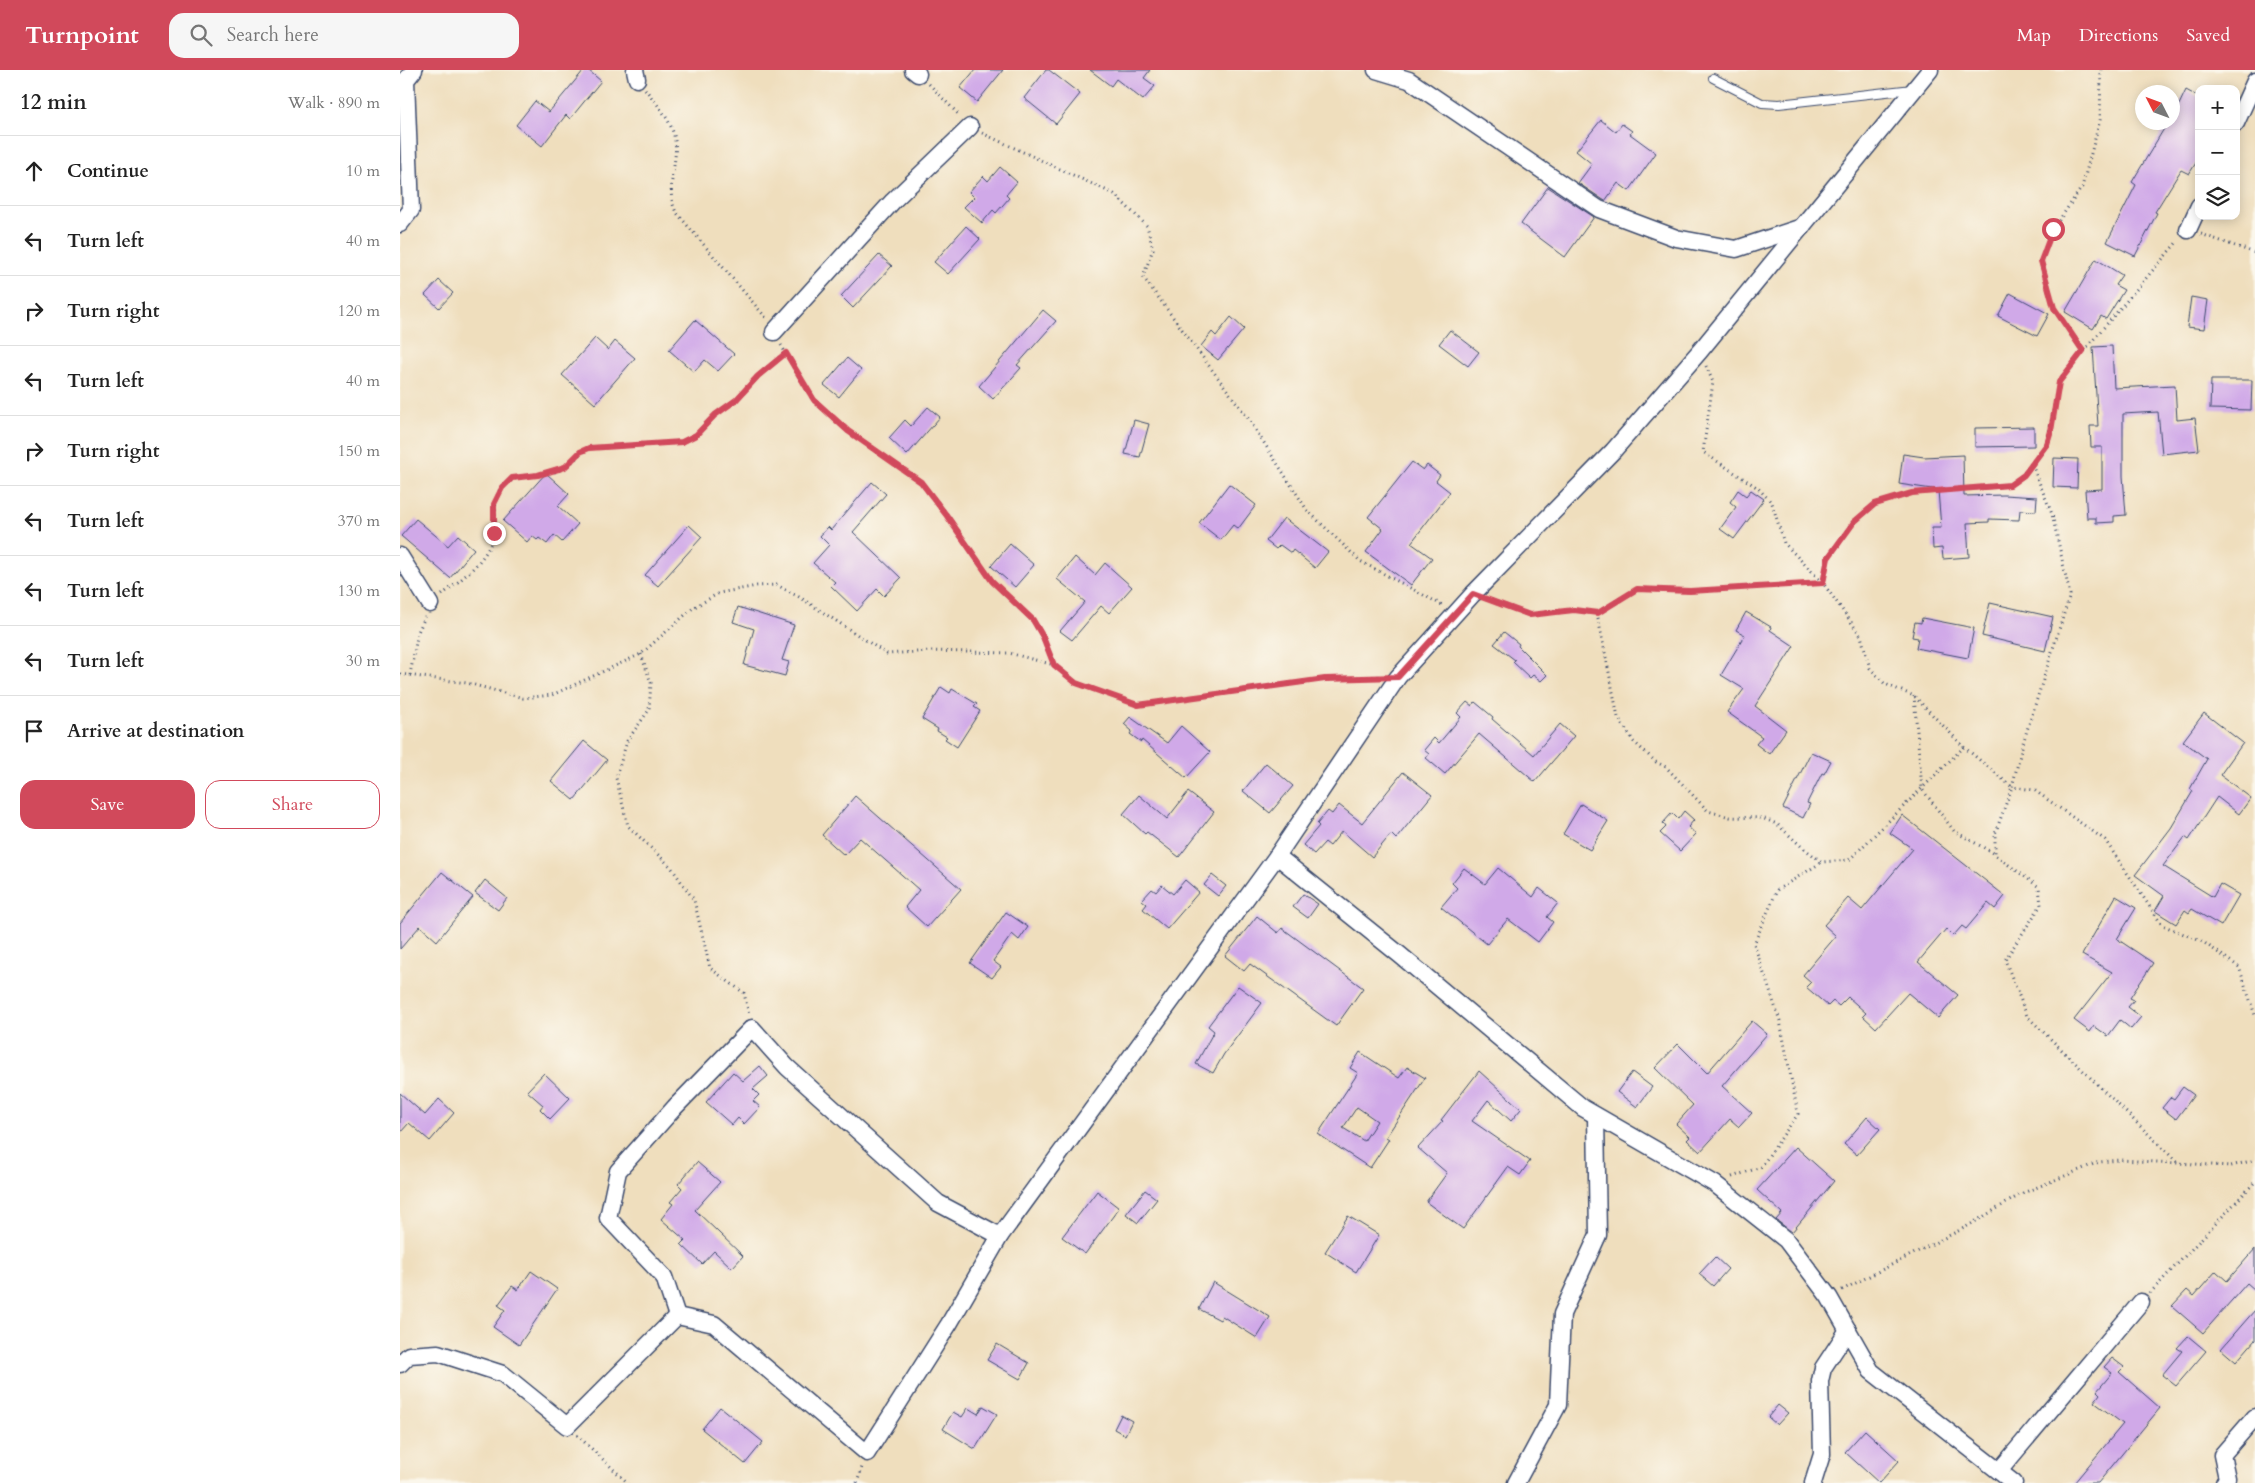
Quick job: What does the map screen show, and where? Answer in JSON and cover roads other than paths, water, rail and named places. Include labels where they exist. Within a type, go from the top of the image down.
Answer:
[{"type":"street","points":[[400,224],[411,210],[406,80],[414,70]]},
{"type":"street","points":[[1376,70],[1409,80],[1599,210],[1668,235],[1736,249],[1802,227]]},
{"type":"street","points":[[678,1316],[714,1324],[868,1453],[949,1324],[1000,1236],[1276,856],[1398,677],[1473,594],[1613,451],[1700,351],[1930,70]]},
{"type":"street","points":[[2240,114],[2255,80],[2247,70]]},
{"type":"street","points":[[774,332],[893,201],[970,127]]},
{"type":"street","points":[[2188,230],[2195,215]]},
{"type":"street","points":[[400,556],[430,604]]},
{"type":"street","points":[[1276,856],[1400,954],[1583,1108],[1715,1184],[1786,1240],[1829,1297],[1871,1371],[2014,1483]]},
{"type":"street","points":[[678,1316],[664,1276],[608,1218],[618,1171],[675,1107],[752,1028],[786,1067],[938,1204],[1000,1236]]},
{"type":"street","points":[[1516,1483],[1558,1405],[1562,1314],[1598,1236],[1596,1116]]},
{"type":"street","points":[[1999,1471],[2141,1302]]},
{"type":"street","points":[[400,1364],[409,1355],[438,1353],[503,1374],[567,1426],[678,1316]]},
{"type":"street","points":[[1813,1483],[1822,1454],[1820,1381],[1823,1368],[1848,1330]]},
{"type":"street","points":[[2224,1483],[2227,1478],[2222,1455],[2255,1417]]},
{"type":"lane","points":[[1713,78],[1762,103],[1779,104],[1915,88]]}]
